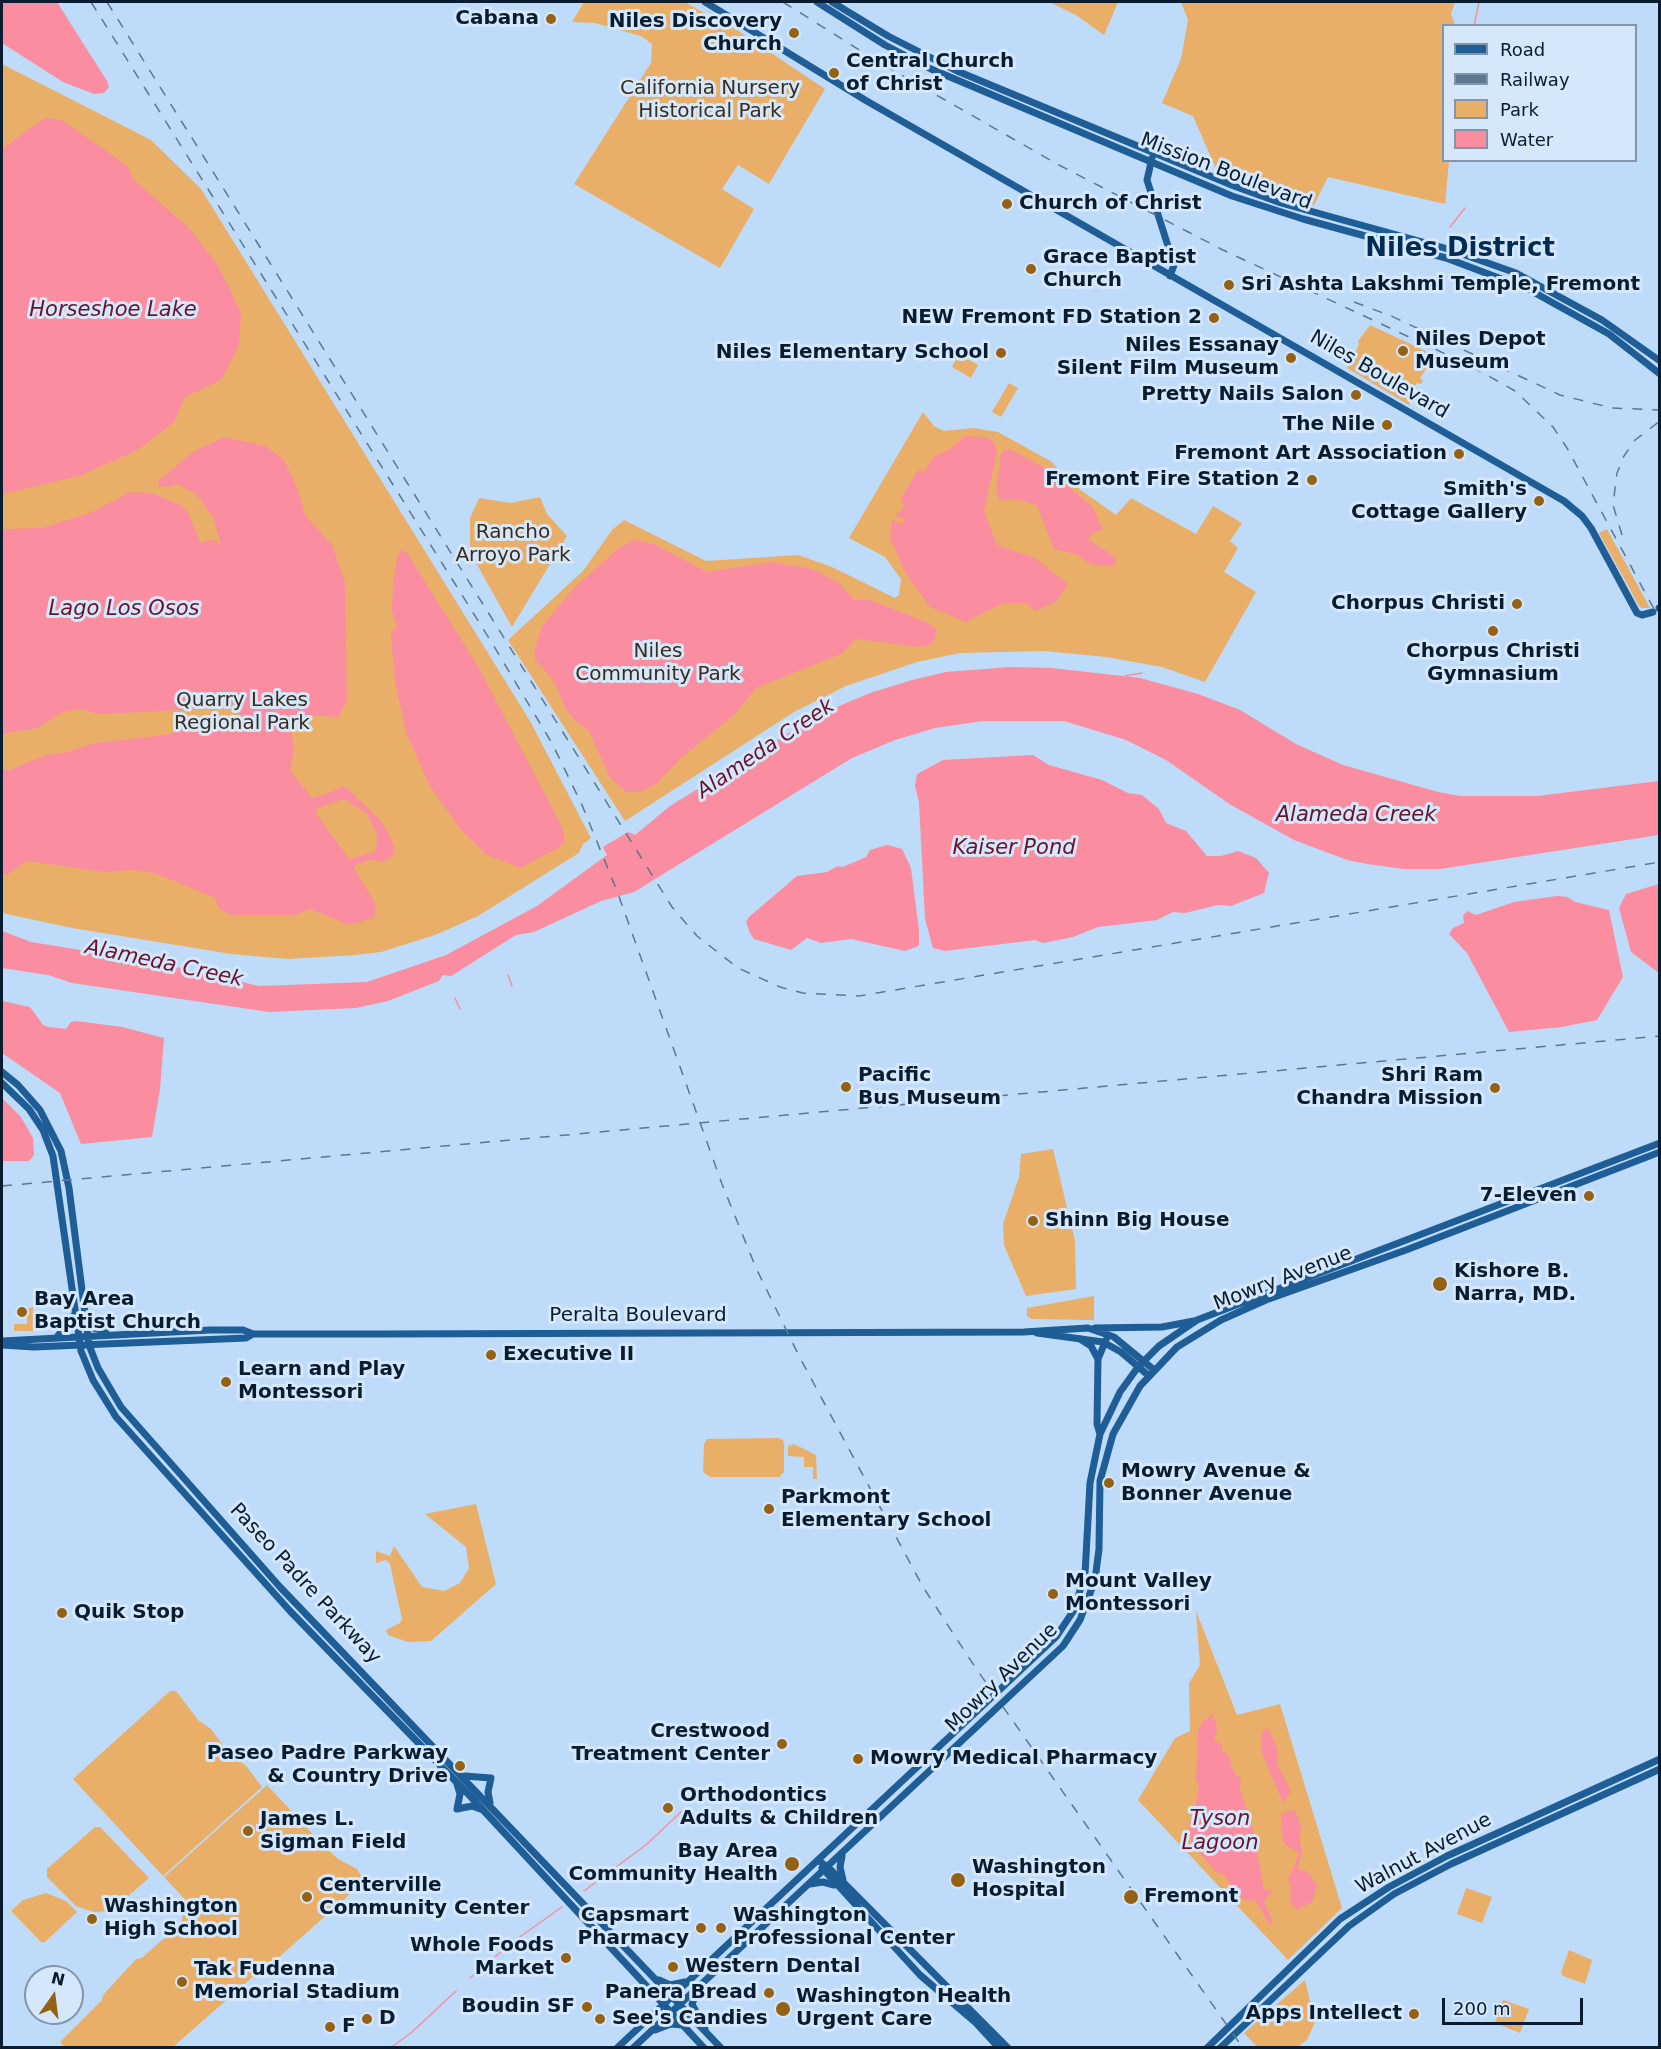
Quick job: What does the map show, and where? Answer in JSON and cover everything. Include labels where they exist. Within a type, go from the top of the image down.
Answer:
[{"type":"main road","name":"Niles Boulevard","points":[[705,2],[865,100],[1564,501],[1592,528],[1637,613],[1642,615],[1657,609]]},
{"type":"main road","name":"Mission Boulevard","points":[[817,2],[885,45],[931,69],[1254,204],[1463,263],[1550,299],[1620,342],[1659,374]]},
{"type":"main road","name":"Mission Boulevard","points":[[832,2],[888,36],[934,60],[1281,204],[1468,255],[1516,273],[1554,291],[1608,323],[1659,361]]},
{"type":"main road","points":[[1154,153],[1147,180],[1174,265],[1170,276]]},
{"type":"main road","points":[[1357,234],[1360,225]]},
{"type":"main road","points":[[1550,299],[1554,291]]},
{"type":"main road","name":"Paseo Padre Parkway","points":[[2,1072],[18,1085],[40,1110],[61,1151],[69,1188],[87,1336],[109,1389],[137,1427],[280,1587],[721,2048]]},
{"type":"main road","name":"Paseo Padre Parkway","points":[[2,1083],[28,1109],[43,1131],[53,1156],[80,1345],[93,1380],[125,1429],[210,1519],[243,1560],[290,1611],[484,1810],[704,2048]]},
{"type":"main road","name":"Mowry Avenue","points":[[616,2048],[1044,1650],[1063,1628],[1078,1599],[1085,1574],[1090,1483],[1100,1434],[1119,1392],[1159,1346],[1197,1320],[1659,1143]]},
{"type":"main road","name":"Mowry Avenue","points":[[633,2048],[1051,1659],[1071,1634],[1086,1607],[1095,1580],[1100,1541],[1100,1486],[1108,1448],[1119,1420],[1150,1372],[1177,1347],[1196,1334],[1240,1311],[1659,1152]]},
{"type":"main road","points":[[57,1337],[75,1314]]},
{"type":"main road","points":[[1088,1328],[1162,1327],[1197,1320]]},
{"type":"main road","points":[[85,1322],[100,1330],[125,1329],[131,1332]]},
{"type":"main road","name":"Peralta Boulevard","points":[[2,1341],[131,1332],[243,1330],[253,1334],[1024,1332],[1088,1328],[1114,1337],[1150,1372]]},
{"type":"main road","name":"Peralta Boulevard","points":[[1024,1332],[1075,1336],[1103,1342],[1141,1364]]},
{"type":"main road","name":"Peralta Boulevard","points":[[2,1346],[13,1348],[246,1338],[253,1334]]},
{"type":"main road","points":[[1075,1336],[1091,1346],[1098,1359]]},
{"type":"main road","points":[[1103,1342],[1114,1337]]},
{"type":"main road","name":"Mowry Avenue","points":[[1100,1434],[1097,1424],[1098,1359],[1103,1342]]},
{"type":"main road","name":"Walnut Avenue","points":[[1207,2048],[1340,1920],[1389,1887],[1447,1856],[1659,1759]]},
{"type":"main road","name":"Walnut Avenue","points":[[1221,2048],[1348,1926],[1394,1894],[1451,1864],[1659,1769]]},
{"type":"main road","points":[[462,1775],[475,1779],[491,1778],[488,1792],[490,1804]]},
{"type":"main road","points":[[456,1781],[460,1794],[457,1809],[472,1806],[484,1810]]},
{"type":"main road","points":[[845,1851],[840,1867],[846,1884]]},
{"type":"main road","points":[[818,1860],[836,1885],[920,1975],[978,2025],[999,2048]]},
{"type":"main road","points":[[826,1869],[846,1884],[1008,2048]]},
{"type":"main road","points":[[808,1885],[823,1882],[836,1885]]},
{"type":"main road","points":[[651,1976],[670,1985],[688,1981]]},
{"type":"main road","points":[[703,1983],[692,2004],[705,2032]]},
{"type":"main road","points":[[643,2038],[663,2026],[682,2025]]},
{"type":"green space","name":"California Nursery Historical Park","points":[[584,2],[685,2],[737,32],[695,2],[825,89],[769,184],[738,165],[722,189],[754,209],[720,268],[574,184],[651,63],[652,44],[641,36],[595,23],[572,22]]},
{"type":"green space","points":[[1049,2],[1118,2],[1104,35],[1076,15]]},
{"type":"green space","points":[[1181,2],[1455,2],[1451,14],[1455,24],[1442,24],[1442,162],[1449,162],[1445,204],[1328,177],[1314,205],[1217,171],[1193,116],[1162,103],[1181,59],[1188,20]]},
{"type":"green space","name":"Quarry Lakes Regional Park","points":[[2,64],[151,140],[201,189],[530,721],[591,838],[583,844],[579,853],[478,916],[435,935],[381,952],[355,955],[288,959],[231,954],[72,928],[2,913]]},
{"type":"green space","points":[[1370,325],[1436,356],[1429,370],[1426,369],[1420,378],[1423,381],[1421,384],[1417,383],[1409,397],[1412,399],[1409,405],[1347,368],[1359,345],[1358,341]]},
{"type":"green space","points":[[959,354],[978,365],[971,378],[952,367]]},
{"type":"green space","points":[[1009,383],[1018,388],[1001,417],[992,412]]},
{"type":"green space","name":"Niles Community Park","points":[[923,412],[934,426],[944,431],[973,428],[998,432],[1052,462],[1068,481],[1116,515],[1131,498],[1196,534],[1213,506],[1242,523],[1230,541],[1238,548],[1224,572],[1256,592],[1205,682],[1162,667],[1106,657],[1044,651],[960,653],[917,662],[846,686],[794,712],[625,821],[508,640],[583,571],[612,530],[624,520],[706,561],[798,555],[832,567],[895,598],[899,595],[901,579],[885,557],[849,538]]},
{"type":"green space","name":"Rancho Arroyo Park","points":[[540,497],[547,514],[567,536],[512,627],[470,552],[470,518],[479,498],[511,503]]},
{"type":"green space","points":[[1607,529],[1650,608],[1641,608],[1638,604],[1599,533]]},
{"type":"green space","points":[[1053,1149],[1075,1241],[1076,1289],[1026,1296],[1004,1245],[1003,1224],[1019,1177],[1021,1154]]},
{"type":"green space","points":[[1094,1296],[1094,1320],[1032,1319],[1027,1316],[1027,1308]]},
{"type":"green space","points":[[33,1307],[33,1331],[14,1331],[14,1324],[27,1324],[27,1309]]},
{"type":"green space","points":[[778,1438],[783,1440],[784,1445],[784,1472],[779,1477],[710,1477],[703,1472],[704,1444],[707,1439]]},
{"type":"green space","points":[[794,1444],[816,1455],[817,1479],[813,1479],[813,1467],[804,1467],[804,1457],[788,1456],[788,1446]]},
{"type":"green space","points":[[476,1504],[496,1584],[431,1641],[408,1642],[388,1635],[386,1630],[400,1623],[402,1619],[390,1564],[386,1560],[376,1563],[376,1551],[390,1556],[394,1546],[422,1587],[444,1591],[460,1583],[469,1568],[466,1547],[425,1514]]},
{"type":"green space","points":[[1196,1611],[1237,1715],[1280,1704],[1342,1908],[1288,1960],[1138,1800],[1175,1738],[1190,1731],[1189,1683],[1200,1665]]},
{"type":"green space","points":[[170,1691],[176,1691],[199,1721],[211,1729],[225,1748],[247,1767],[262,1787],[163,1876],[73,1779]]},
{"type":"green space","points":[[267,1785],[323,1845],[338,1859],[357,1869],[362,1877],[360,1885],[258,1976],[256,1974],[173,2047],[65,2047],[60,2042],[77,2025],[84,2025],[84,2018],[136,1959],[142,1958],[162,1940],[180,1931],[183,1915],[192,1907],[164,1877]]},
{"type":"green space","points":[[95,1827],[100,1827],[149,1878],[111,1911],[94,1912],[76,1906],[47,1877],[47,1869]]},
{"type":"green space","points":[[1466,1888],[1492,1897],[1482,1923],[1457,1914]]},
{"type":"green space","points":[[46,1893],[66,1901],[77,1912],[45,1942],[41,1942],[11,1911],[23,1900]]},
{"type":"green space","points":[[1569,1950],[1592,1960],[1585,1984],[1563,1976],[1561,1972]]},
{"type":"green space","points":[[1305,1980],[1315,2022],[1307,2040],[1297,2047],[1257,2047],[1244,2033]]},
{"type":"green space","points":[[1503,2000],[1529,2009],[1520,2033],[1495,2023]]},
{"type":"water","points":[[2,2],[57,2],[107,81],[109,87],[104,93],[94,94],[63,82],[2,43]]},
{"type":"water","name":"Horseshoe Lake","points":[[45,118],[61,120],[128,167],[133,179],[190,229],[218,266],[241,313],[239,345],[221,380],[185,397],[174,422],[138,450],[79,476],[2,494],[2,149]]},
{"type":"water","points":[[964,436],[986,437],[994,442],[997,452],[984,511],[997,545],[1035,558],[1068,584],[1057,601],[1035,611],[1026,603],[1003,603],[966,622],[930,607],[905,572],[890,538],[892,520],[902,524],[905,519],[895,516],[904,507],[901,498],[919,469],[924,472],[934,456],[950,449]]},
{"type":"water","name":"Lago Los Osos","points":[[224,437],[265,446],[284,460],[298,490],[305,515],[332,545],[345,582],[347,701],[338,717],[309,715],[308,721],[286,724],[291,732],[294,749],[290,771],[312,798],[327,794],[342,786],[382,822],[394,845],[393,856],[382,862],[372,859],[353,866],[376,905],[374,918],[352,924],[344,923],[310,909],[295,915],[231,915],[218,908],[216,898],[154,873],[131,870],[106,872],[26,861],[7,875],[2,874],[2,769],[10,770],[46,755],[63,753],[96,743],[165,735],[182,730],[218,727],[240,729],[241,716],[231,702],[226,701],[221,705],[186,710],[99,714],[79,709],[63,712],[37,728],[2,734],[2,529],[42,528],[90,513],[131,492],[151,493],[181,505],[188,512],[201,544],[204,541],[215,540],[221,545],[213,517],[197,495],[178,484],[169,487],[159,486],[158,481],[193,452]],"holes":[[[344,799],[366,813],[378,838],[375,852],[349,859],[316,813],[316,809]]]},
{"type":"water","points":[[1010,449],[1050,471],[1093,507],[1103,530],[1094,532],[1088,539],[1116,558],[1115,565],[1098,566],[1088,563],[1078,555],[1054,549],[1037,505],[1015,499],[1002,501],[999,499],[996,489],[1001,455],[1004,450]]},
{"type":"water","points":[[634,540],[654,544],[707,572],[772,562],[812,569],[839,583],[854,600],[871,600],[928,623],[938,631],[932,644],[919,647],[856,639],[841,654],[756,688],[734,715],[682,757],[656,784],[641,792],[627,792],[610,778],[589,731],[576,722],[565,708],[555,683],[535,659],[534,652],[542,626],[575,587],[619,548]]},
{"type":"water","points":[[402,550],[407,553],[479,668],[561,825],[565,841],[558,848],[520,868],[487,855],[461,830],[430,786],[407,735],[395,683],[391,634],[397,625],[392,611],[393,584],[398,555]]},
{"type":"water","name":"Alameda Creek","points":[[1011,667],[1052,668],[1140,678],[1198,694],[1240,710],[1296,744],[1343,765],[1460,796],[1537,796],[1659,781],[1659,835],[1440,869],[1404,869],[1367,864],[1347,860],[1294,840],[1231,805],[1166,760],[1126,740],[1064,721],[983,721],[935,728],[895,740],[852,758],[634,892],[601,901],[534,932],[516,935],[451,976],[443,975],[439,981],[388,1001],[356,1008],[269,1012],[72,983],[48,975],[2,968],[2,931],[31,942],[154,962],[259,986],[367,982],[446,955],[537,906],[607,855],[603,847],[628,832],[635,835],[670,806],[818,715],[870,693],[912,680],[946,672]]},
{"type":"water","name":"Kaiser Pond","points":[[1033,755],[1049,765],[1102,780],[1128,793],[1142,795],[1159,809],[1166,823],[1186,831],[1207,856],[1221,856],[1238,851],[1256,858],[1269,873],[1264,893],[1231,906],[1218,905],[1185,913],[1173,912],[1157,920],[1098,927],[1073,937],[1043,943],[1035,940],[945,951],[933,948],[925,919],[919,802],[915,786],[917,774],[943,760]]},
{"type":"water","points":[[887,845],[902,849],[911,868],[919,945],[905,951],[851,939],[821,943],[807,938],[791,950],[754,939],[746,922],[749,917],[797,876],[827,872],[838,866],[843,867],[866,857],[870,850]]},
{"type":"water","points":[[1660,884],[1659,987],[1659,973],[1631,952],[1619,908],[1626,894]]},
{"type":"water","points":[[1557,896],[1568,897],[1575,902],[1609,910],[1623,977],[1597,1020],[1562,1027],[1509,1032],[1467,953],[1449,934],[1453,928],[1464,923],[1463,916],[1467,911],[1476,915],[1514,902]]},
{"type":"water","points":[[2,1001],[30,1007],[43,1025],[49,1027],[66,1029],[71,1022],[76,1021],[122,1027],[164,1038],[160,1089],[152,1137],[81,1144],[60,1093],[2,1053]]},
{"type":"water","points":[[2,1098],[21,1117],[33,1138],[34,1155],[29,1161],[2,1161]]},
{"type":"water","name":"Tyson Lagoon","points":[[1215,1711],[1212,1719],[1216,1721],[1217,1732],[1214,1739],[1222,1745],[1222,1751],[1228,1754],[1234,1772],[1241,1779],[1240,1789],[1253,1830],[1264,1889],[1273,1891],[1264,1901],[1272,1920],[1270,1925],[1255,1900],[1249,1901],[1238,1897],[1224,1875],[1217,1873],[1191,1843],[1189,1822],[1193,1819],[1199,1785],[1196,1780],[1198,1731],[1204,1720],[1207,1720]]},
{"type":"water","points":[[1268,1728],[1277,1748],[1278,1766],[1291,1791],[1283,1803],[1262,1753],[1261,1737],[1263,1730]]},
{"type":"water","points":[[1295,1810],[1302,1828],[1299,1834],[1302,1853],[1297,1869],[1306,1871],[1317,1884],[1312,1902],[1297,1910],[1290,1902],[1291,1887],[1288,1880],[1298,1856],[1297,1851],[1288,1847],[1283,1841],[1281,1825],[1281,1813]]},
{"type":"waterway","points":[[1474,24],[1479,2]]},
{"type":"waterway","points":[[1450,227],[1465,208]]},
{"type":"waterway","points":[[1125,676],[1142,673]]},
{"type":"waterway","points":[[508,975],[512,986]]},
{"type":"waterway","points":[[455,998],[460,1009]]},
{"type":"waterway","points":[[584,1891],[647,1844],[682,1811]]},
{"type":"waterway","points":[[470,1978],[514,1941],[562,1907]]},
{"type":"waterway","points":[[390,2048],[411,2033],[456,1991]]},
{"type":"railway","points":[[91,2],[492,643],[553,745],[582,805],[617,891],[722,1184],[756,1268],[799,1356],[923,1587],[975,1667],[1243,2048]]},
{"type":"railway","points":[[107,2],[672,907],[697,936],[738,968],[780,987],[803,993],[859,996],[1660,862]]},
{"type":"railway","points":[[783,2],[877,61],[1057,164],[1223,250],[1471,366],[1515,391],[1553,427],[1567,448],[1660,620]]},
{"type":"railway","points":[[1354,302],[1391,316],[1560,395],[1612,408],[1660,410]]},
{"type":"railway","points":[[1622,535],[1613,505],[1617,473],[1624,456],[1635,440],[1660,421]]},
{"type":"railway","points":[[2,1186],[1660,1036]]},
{"type":"place","name":"Cabana","points":[[551,19]]},
{"type":"place","name":"Niles Discovery Church","points":[[794,33]]},
{"type":"place","name":"Central Church of Christ","points":[[834,73]]},
{"type":"place","name":"Church of Christ","points":[[1007,204]]},
{"type":"place","name":"Grace Baptist Church","points":[[1031,269]]},
{"type":"place","name":"Sri Ashta Lakshmi Temple, Fremont","points":[[1229,285]]},
{"type":"place","name":"NEW Fremont FD Station 2","points":[[1214,318]]},
{"type":"place","name":"Niles Depot Museum","points":[[1403,351]]},
{"type":"place","name":"Niles Elementary School","points":[[1001,353]]},
{"type":"place","name":"Niles Essanay Silent Film Museum","points":[[1291,358]]},
{"type":"place","name":"Pretty Nails Salon","points":[[1356,395]]},
{"type":"place","name":"The Nile","points":[[1387,425]]},
{"type":"place","name":"Fremont Art Association","points":[[1459,454]]},
{"type":"place","name":"Fremont Fire Station 2","points":[[1312,480]]},
{"type":"place","name":"Smith's Cottage Gallery","points":[[1539,501]]},
{"type":"place","name":"Chorpus Christi","points":[[1517,604]]},
{"type":"place","name":"Chorpus Christi Gymnasium","points":[[1493,631]]},
{"type":"place","name":"Pacific Bus Museum","points":[[846,1087]]},
{"type":"place","name":"Shri Ram Chandra Mission","points":[[1495,1088]]},
{"type":"place","name":"7-Eleven","points":[[1589,1196]]},
{"type":"place","name":"Shinn Big House","points":[[1033,1221]]},
{"type":"place","name":"Kishore B. Narra, MD.","points":[[1440,1284]]},
{"type":"place","name":"Bay Area Baptist Church","points":[[22,1312]]},
{"type":"place","name":"Executive II","points":[[491,1355]]},
{"type":"place","name":"Learn and Play Montessori","points":[[226,1382]]},
{"type":"place","name":"Mowry Avenue & Bonner Avenue","points":[[1109,1483]]},
{"type":"place","name":"Parkmont Elementary School","points":[[769,1509]]},
{"type":"place","name":"Mount Valley Montessori","points":[[1053,1594]]},
{"type":"place","name":"Quik Stop","points":[[62,1613]]},
{"type":"place","name":"Crestwood Treatment Center","points":[[782,1744]]},
{"type":"place","name":"Mowry Medical Pharmacy","points":[[858,1759]]},
{"type":"place","name":"Paseo Padre Parkway & Country Drive","points":[[460,1766]]},
{"type":"place","name":"Orthodontics Adults & Children","points":[[668,1808]]},
{"type":"place","name":"James L. Sigman Field","points":[[248,1831]]},
{"type":"place","name":"Bay Area Community Health","points":[[792,1864]]},
{"type":"place","name":"Washington Hospital","points":[[958,1880]]},
{"type":"place","name":"Centerville Community Center","points":[[307,1897]]},
{"type":"place","name":"Fremont","points":[[1131,1897]]},
{"type":"place","name":"Washington High School","points":[[92,1919]]},
{"type":"place","name":"Capsmart Pharmacy","points":[[701,1928]]},
{"type":"place","name":"Washington Professional Center","points":[[721,1928]]},
{"type":"place","name":"Whole Foods Market","points":[[566,1958]]},
{"type":"place","name":"Western Dental","points":[[673,1967]]},
{"type":"place","name":"Tak Fudenna Memorial Stadium","points":[[182,1982]]},
{"type":"place","name":"Panera Bread","points":[[769,1993]]},
{"type":"place","name":"Boudin SF","points":[[587,2007]]},
{"type":"place","name":"Washington Health Urgent Care","points":[[783,2009]]},
{"type":"place","name":"Apps Intellect","points":[[1414,2014]]},
{"type":"place","name":"D","points":[[367,2019]]},
{"type":"place","name":"See's Candies","points":[[600,2019]]},
{"type":"place","name":"F","points":[[330,2027]]},
{"type":"district","name":"Niles District","points":[[1460,249]]}]
